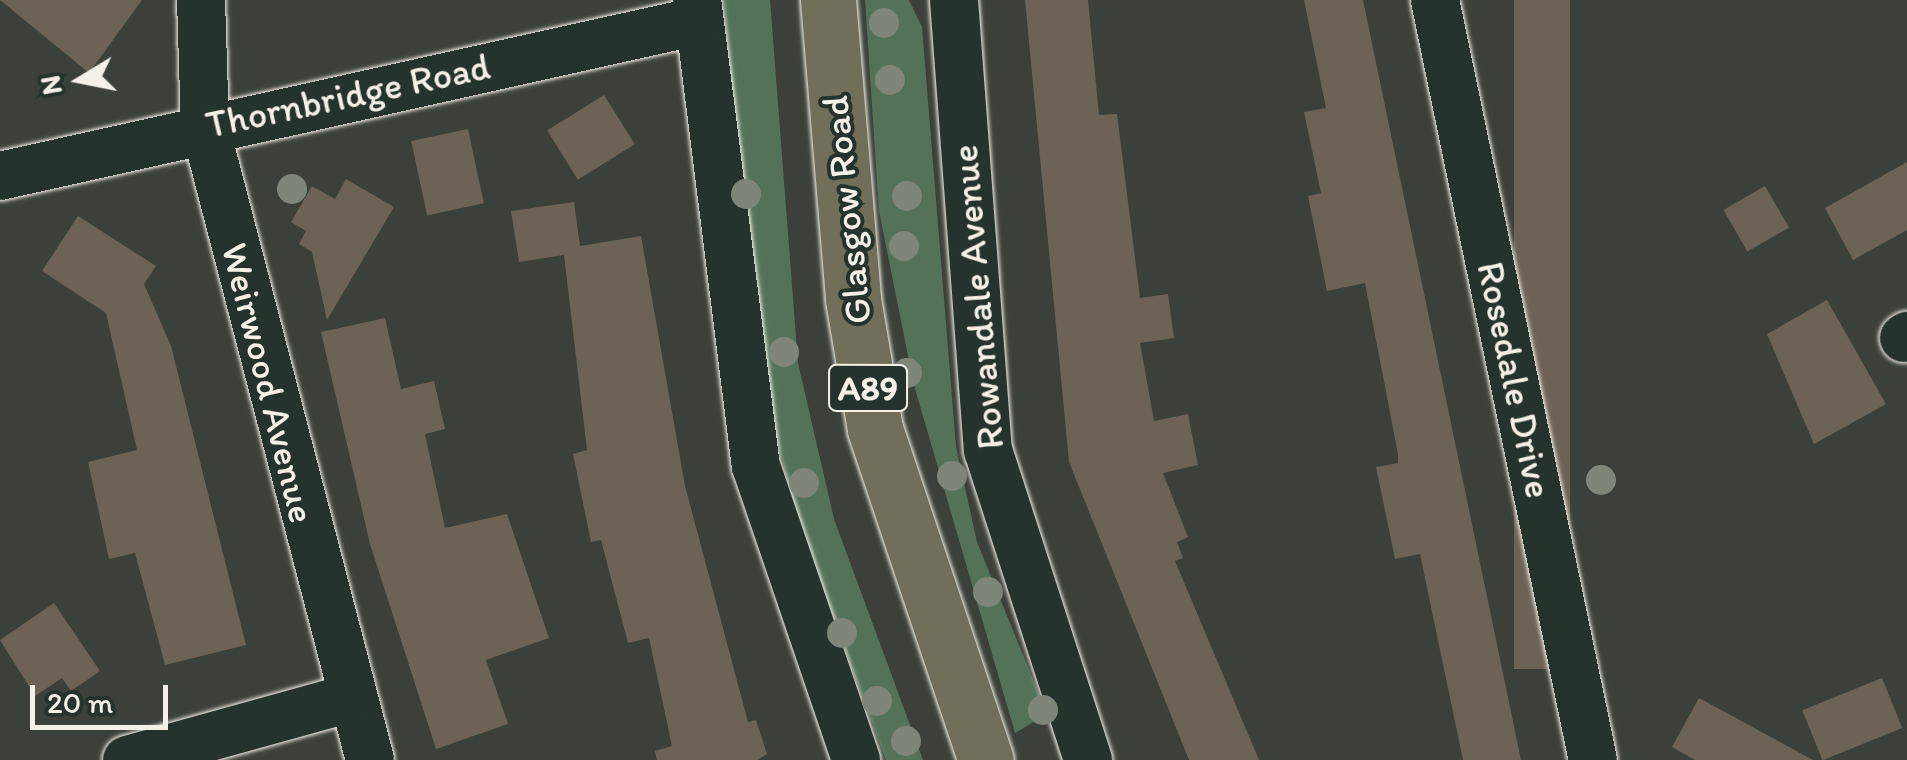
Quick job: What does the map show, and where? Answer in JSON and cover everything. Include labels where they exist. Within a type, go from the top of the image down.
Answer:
[{"type":"main road","name":"Glasgow Road","points":[[828,0],[852,299],[876,429],[986,760]]},
{"type":"street","name":"Weirwood Avenue","points":[[202,0],[206,127],[348,699],[370,760]]},
{"type":"street","name":"Rowandale Avenue","points":[[954,0],[988,450],[1088,760]]},
{"type":"street","name":"Rosedale Drive","points":[[1436,0],[1593,760]]},
{"type":"street","name":"Thornbridge Road","points":[[0,176],[698,10]]},
{"type":"street","points":[[698,10],[756,466],[856,760]]},
{"type":"street","points":[[127,760],[348,699]]},
{"type":"green space","points":[[724,0],[770,0],[798,363],[834,519],[923,760],[886,760],[797,519],[751,332]]},
{"type":"green space","points":[[865,0],[909,0],[922,27],[956,447],[977,542],[1047,714],[1015,733],[914,385],[879,211]]},
{"type":"building","points":[[0,0],[142,0],[89,73]]},
{"type":"building","points":[[1025,0],[1088,0],[1099,115],[1117,114],[1140,298],[1168,294],[1174,338],[1140,343],[1154,421],[1188,414],[1198,465],[1163,473],[1188,537],[1177,542],[1183,558],[1175,561],[1259,760],[1189,760],[1069,462]]},
{"type":"building","points":[[1304,0],[1363,0],[1521,760],[1463,760],[1420,554],[1395,559],[1376,467],[1398,463],[1398,454],[1365,283],[1327,291],[1308,196],[1321,193],[1304,112],[1326,108]]},
{"type":"building","points":[[1514,0],[1570,0],[1570,669],[1514,669]]},
{"type":"building","points":[[604,95],[635,144],[578,180],[547,131]]},
{"type":"building","points":[[468,129],[484,203],[427,215],[411,141]]},
{"type":"building","points":[[1907,162],[1907,230],[1853,260],[1825,208]]},
{"type":"building","points":[[346,179],[394,207],[327,320],[312,252],[299,244],[306,231],[291,222],[312,186],[335,199]]},
{"type":"building","points":[[1765,186],[1789,228],[1747,252],[1723,210]]},
{"type":"building","points":[[574,202],[580,246],[641,236],[685,486],[748,722],[756,720],[767,754],[757,760],[657,760],[655,751],[672,746],[649,638],[628,643],[601,540],[591,542],[573,454],[587,450],[564,255],[519,262],[511,211]]},
{"type":"building","points":[[78,216],[156,266],[144,284],[171,346],[246,645],[165,665],[135,553],[109,559],[88,462],[137,450],[106,313],[42,271]]},
{"type":"building","points":[[1827,300],[1886,404],[1814,444],[1767,334]]},
{"type":"building","points":[[385,318],[401,389],[434,381],[445,429],[425,434],[445,528],[507,514],[549,638],[486,660],[508,724],[436,749],[370,544],[321,332]]},
{"type":"building","points":[[54,603],[100,671],[71,691],[62,678],[35,696],[0,640]]},
{"type":"building","points":[[1882,678],[1902,728],[1822,760],[1802,710]]},
{"type":"building","points":[[1699,698],[1813,760],[1695,760],[1672,747]]}]
